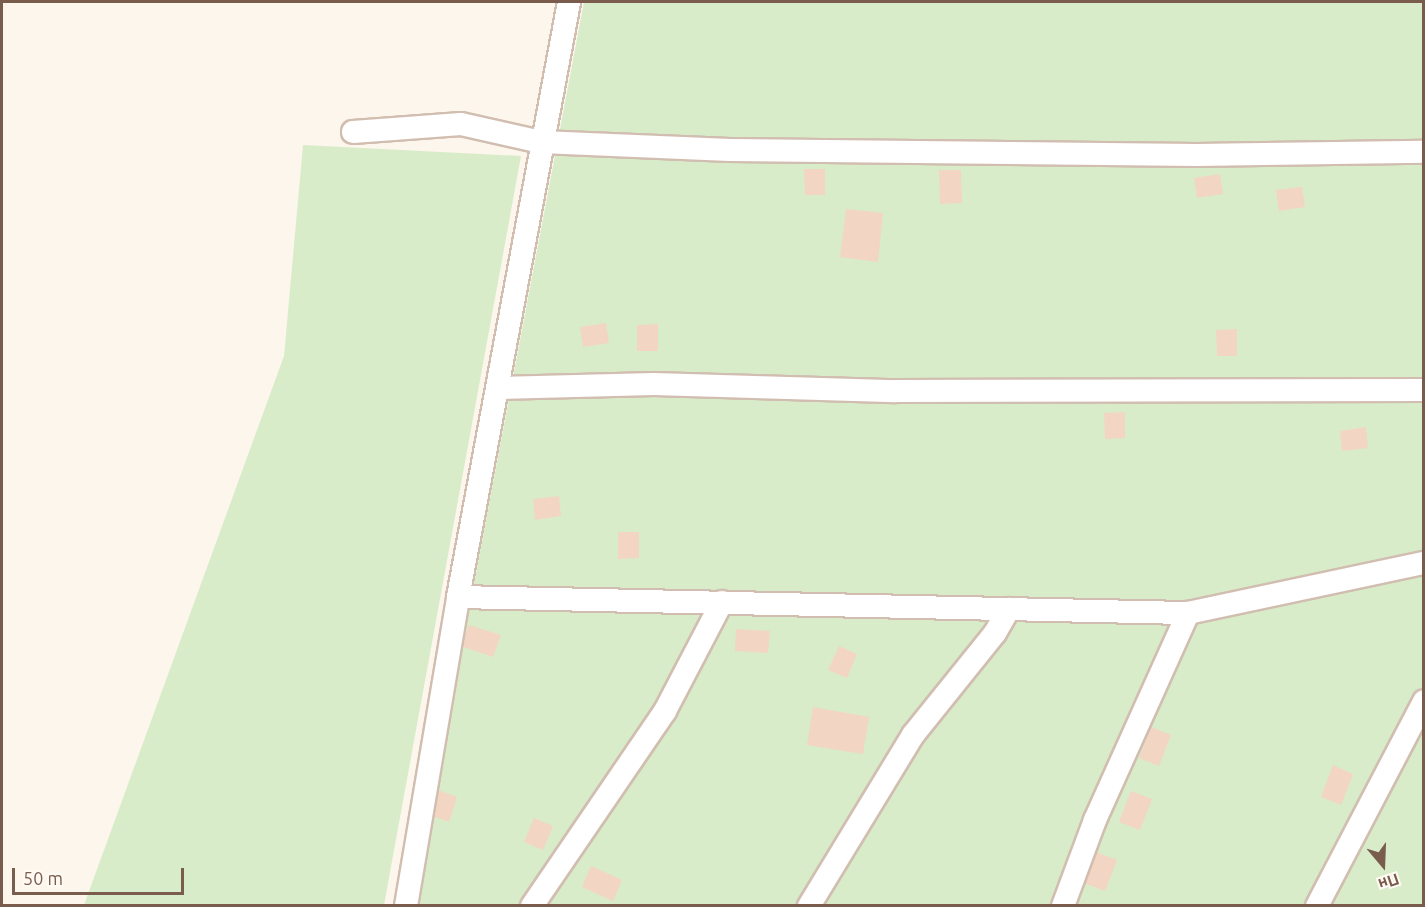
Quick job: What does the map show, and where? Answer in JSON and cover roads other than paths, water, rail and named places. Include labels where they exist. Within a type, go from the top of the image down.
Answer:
[{"type":"street","points":[[406,906],[458,597],[541,142],[569,2]]},
{"type":"street","points":[[353,132],[461,124],[541,142],[754,151],[1424,152]]},
{"type":"street","points":[[498,387],[654,384],[896,391],[1424,390]]},
{"type":"street","points":[[458,597],[1188,613],[1424,563]]},
{"type":"street","points":[[532,906],[665,711],[722,602]]},
{"type":"street","points":[[809,906],[913,735],[995,633],[1009,609]]},
{"type":"street","points":[[1063,906],[1095,820],[1188,613]]},
{"type":"street","points":[[1317,906],[1424,701]]}]
